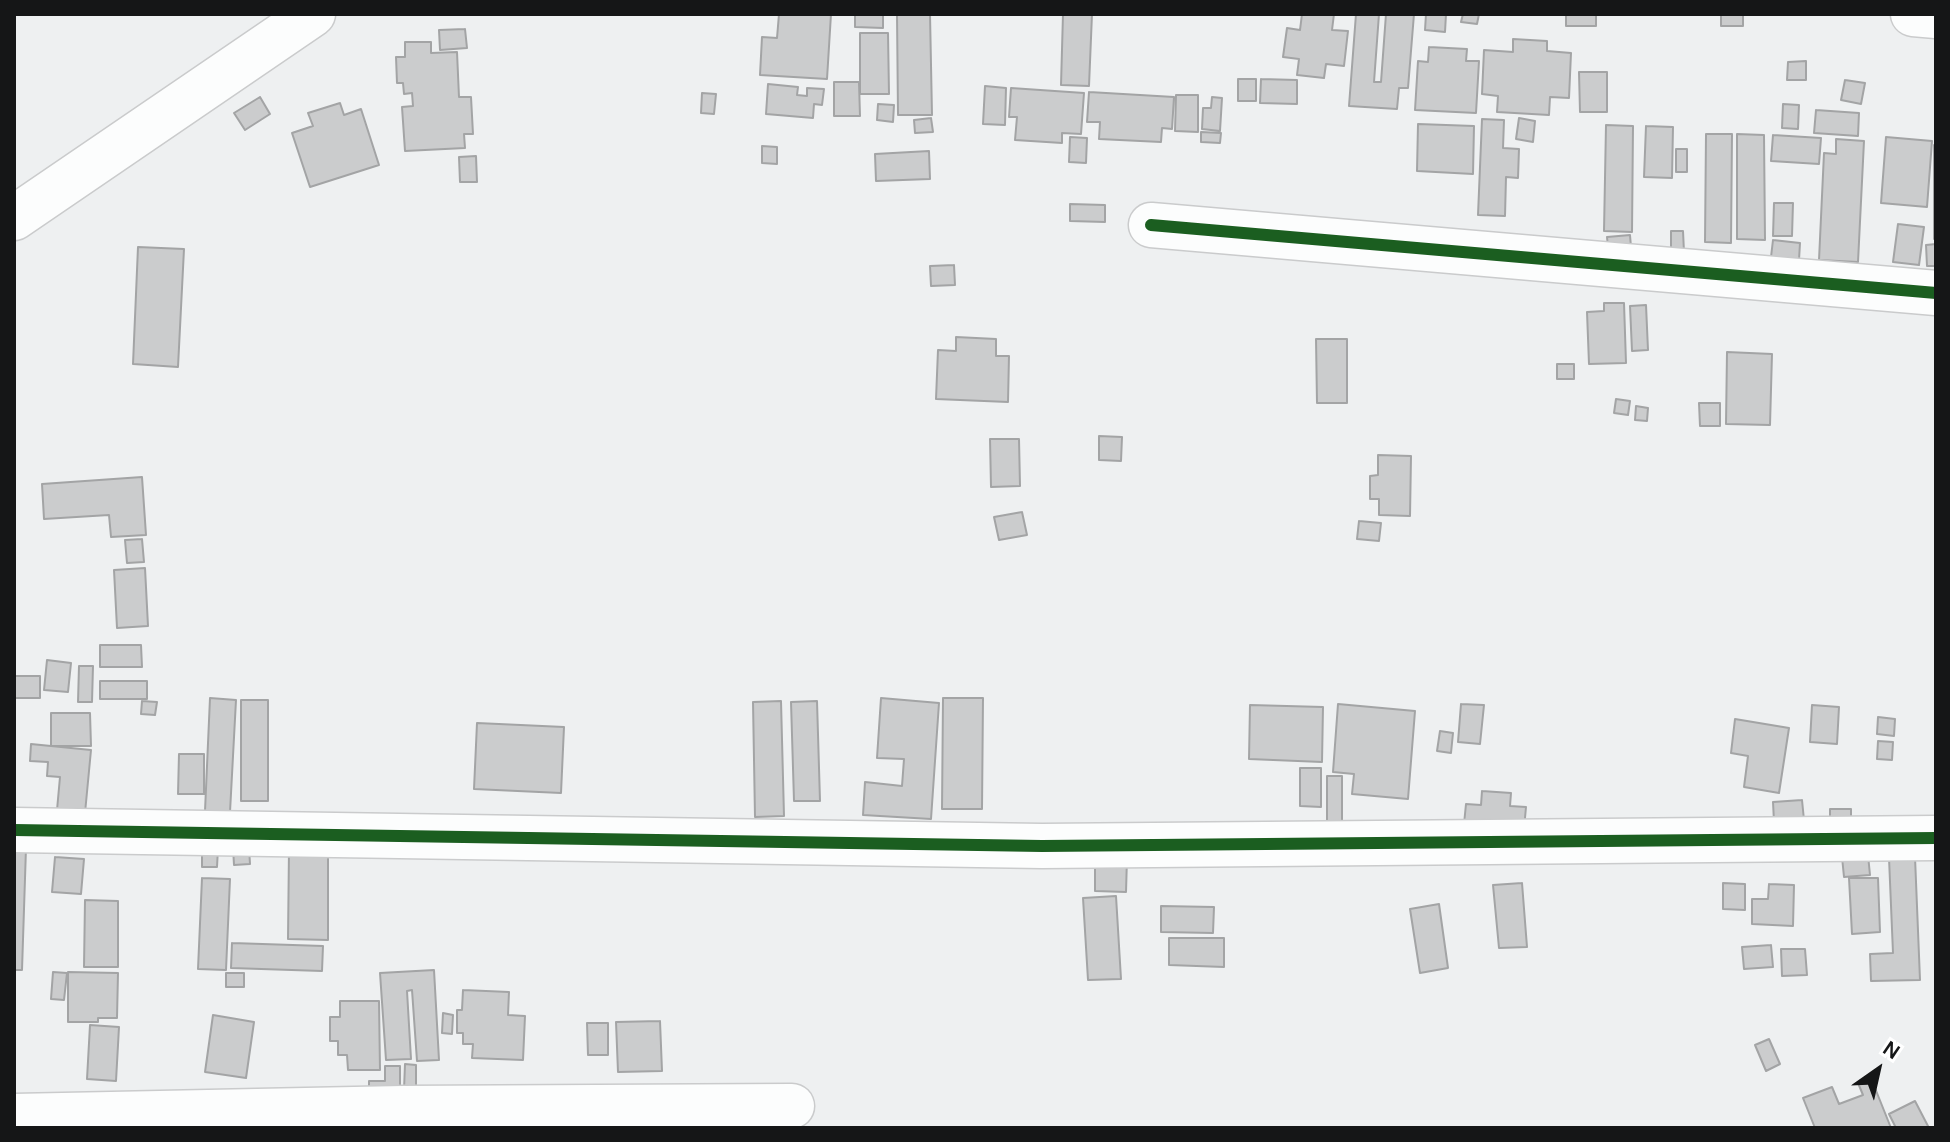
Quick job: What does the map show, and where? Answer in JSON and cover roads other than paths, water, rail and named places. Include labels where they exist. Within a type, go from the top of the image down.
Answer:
[{"type":"street","points":[[14,218],[313,14]]},
{"type":"street","points":[[1913,14],[1936,16]]},
{"type":"street","points":[[1151,225],[1936,293]]},
{"type":"street","points":[[14,830],[1042,846],[1936,838]]},
{"type":"street","points":[[14,1116],[388,1108],[792,1106]]}]
